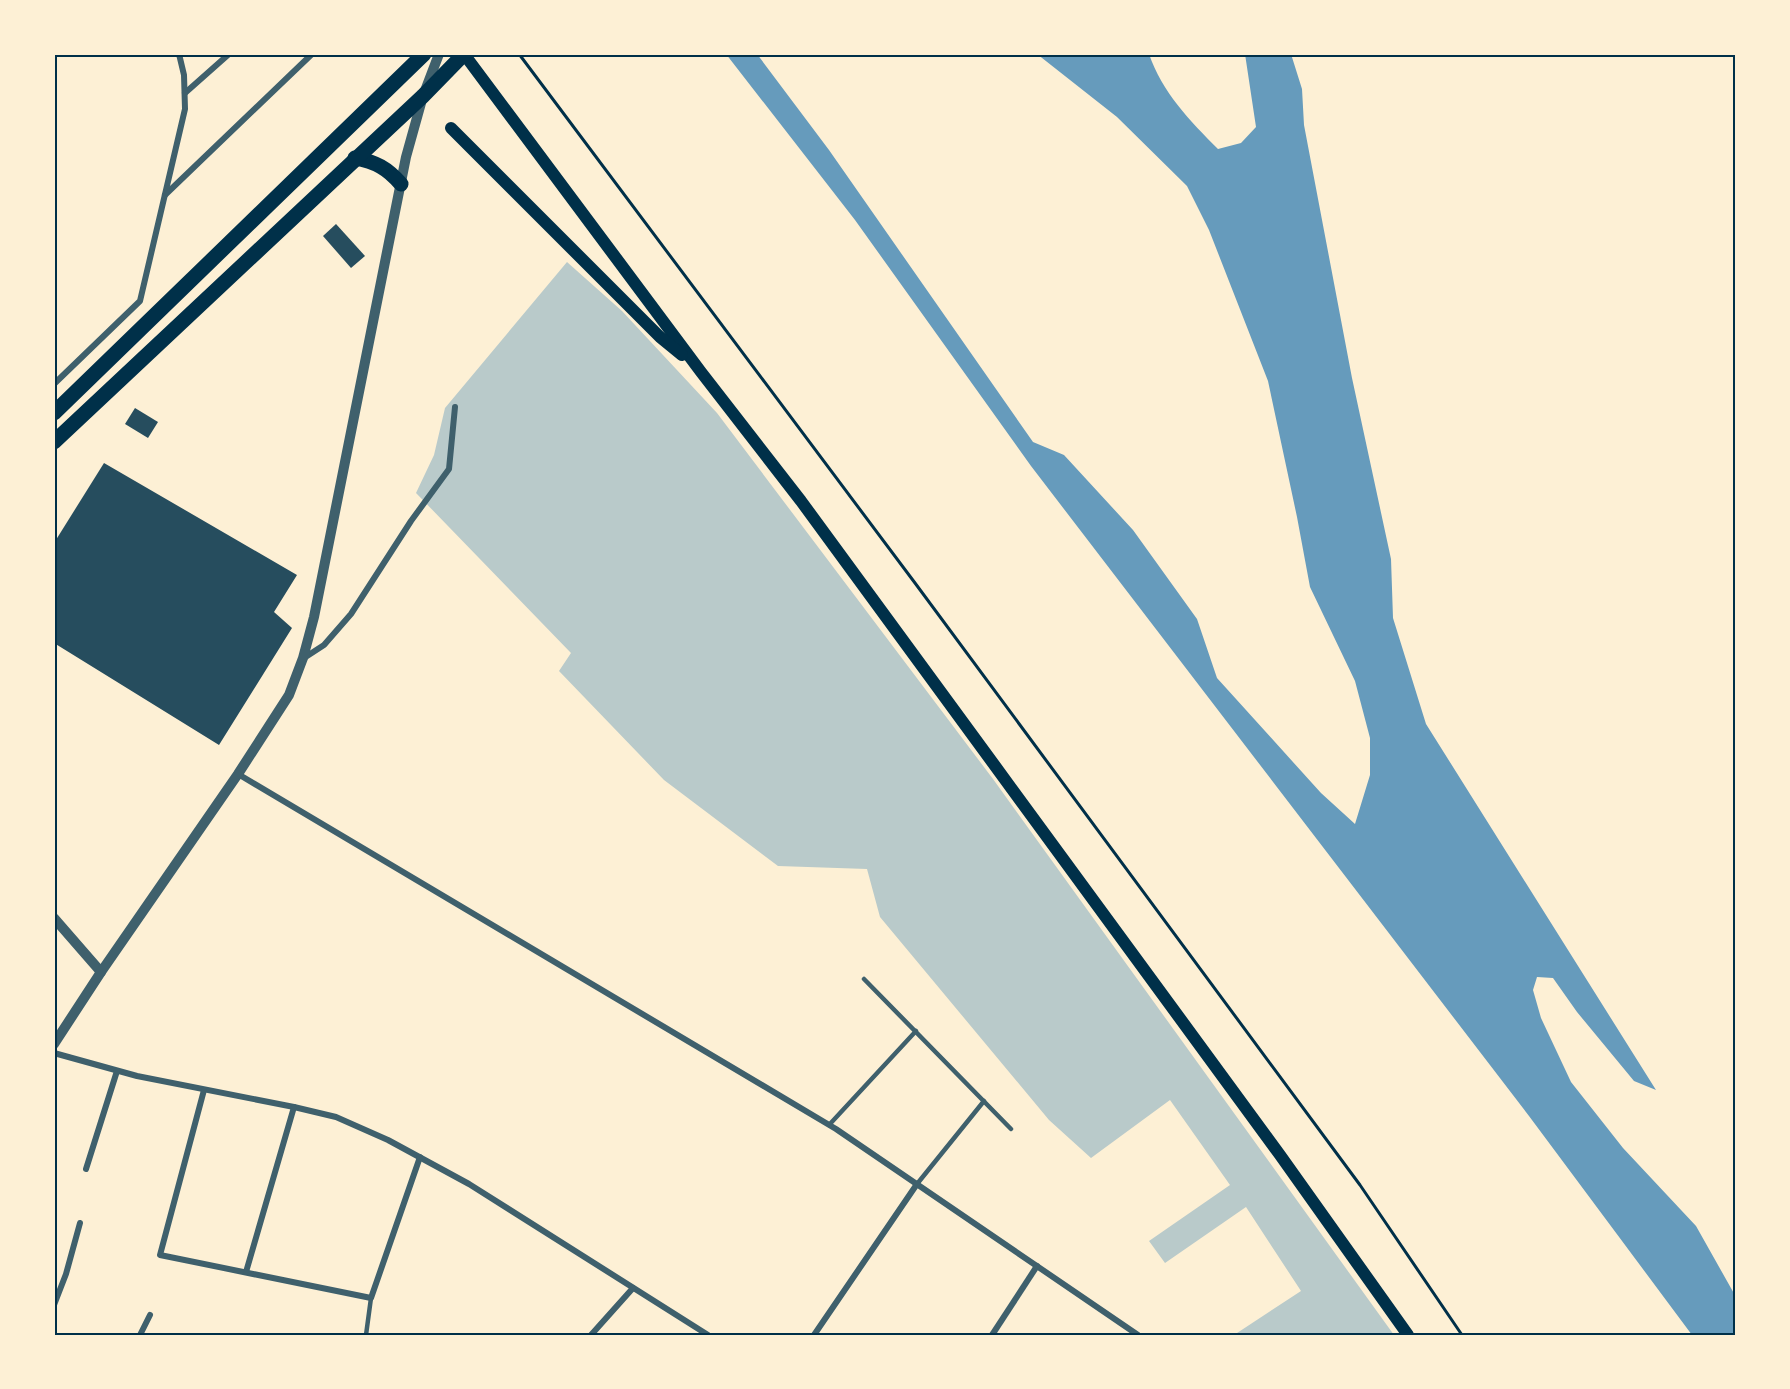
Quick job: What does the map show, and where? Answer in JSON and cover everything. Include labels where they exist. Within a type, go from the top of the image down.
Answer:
[{"type":"main road","points":[[54,413],[424,54]]},
{"type":"main road","points":[[54,442],[423,96],[464,54],[701,372],[801,501],[1280,1155],[1408,1335]]},
{"type":"main road","points":[[451,128],[660,337],[701,372]]},
{"type":"main road","points":[[355,158],[380,165],[391,172],[401,184]]},
{"type":"street","points":[[54,384],[140,300],[185,109],[184,75],[179,54]]},
{"type":"street","points":[[184,93],[229,54]]},
{"type":"street","points":[[165,195],[312,54]]},
{"type":"street","points":[[54,1044],[238,774],[289,695],[303,658],[318,595],[401,184],[423,96],[439,54]]},
{"type":"street","points":[[303,658],[324,645],[351,614],[411,521],[449,468],[455,407]]},
{"type":"street","points":[[238,774],[829,1125],[1138,1335]]},
{"type":"street","points":[[54,918],[101,972]]},
{"type":"street","points":[[54,1053],[117,1071],[336,1117],[388,1140],[489,1196],[708,1335]]},
{"type":"street","points":[[86,1169],[117,1071]]},
{"type":"street","points":[[204,1090],[160,1255],[371,1298],[420,1157]]},
{"type":"street","points":[[246,1272],[294,1107]]},
{"type":"street","points":[[814,1335],[917,1184]]},
{"type":"street","points":[[54,1305],[66,1274],[80,1223]]},
{"type":"street","points":[[993,1335],[1036,1266]]},
{"type":"street","points":[[591,1335],[633,1288]]},
{"type":"street","points":[[140,1335],[150,1315]]},
{"type":"lane","points":[[864,979],[1011,1129]]},
{"type":"lane","points":[[829,1125],[915,1031]]},
{"type":"lane","points":[[917,1184],[984,1101]]},
{"type":"lane","points":[[366,1335],[371,1298]]},
{"type":"path","points":[[519,54],[915,583],[1353,1175],[1462,1335]]},
{"type":"shaded area","points":[[567,262],[622,311],[717,413],[993,779],[1394,1335],[1234,1335],[1301,1291],[1246,1207],[1165,1263],[1149,1241],[1230,1185],[1170,1100],[1091,1158],[1049,1120],[880,917],[867,869],[778,866],[664,780],[559,671],[571,653],[416,493],[434,455],[445,408]]},
{"type":"water","points":[[726,54],[757,54],[829,150],[1033,442],[1064,455],[1133,530],[1197,619],[1217,678],[1321,793],[1355,824],[1370,775],[1370,738],[1355,681],[1310,587],[1268,381],[1209,230],[1187,186],[1117,117],[1037,54],[1149,54],[1169,93],[1187,117],[1218,149],[1241,143],[1256,127],[1245,54],[1291,54],[1302,89],[1304,125],[1352,378],[1391,559],[1393,618],[1426,724],[1656,1090],[1634,1081],[1577,1012],[1553,978],[1537,977],[1533,990],[1541,1018],[1571,1082],[1623,1148],[1696,1226],[1736,1297],[1736,1335],[1692,1335],[1529,1116],[1031,466],[855,220]]},
{"type":"building","points":[[336,224],[365,256],[351,268],[323,236]]},
{"type":"building","points":[[135,408],[158,422],[148,438],[125,424]]},
{"type":"building","points":[[104,463],[297,575],[274,612],[292,628],[219,745],[54,643],[54,543]]}]
